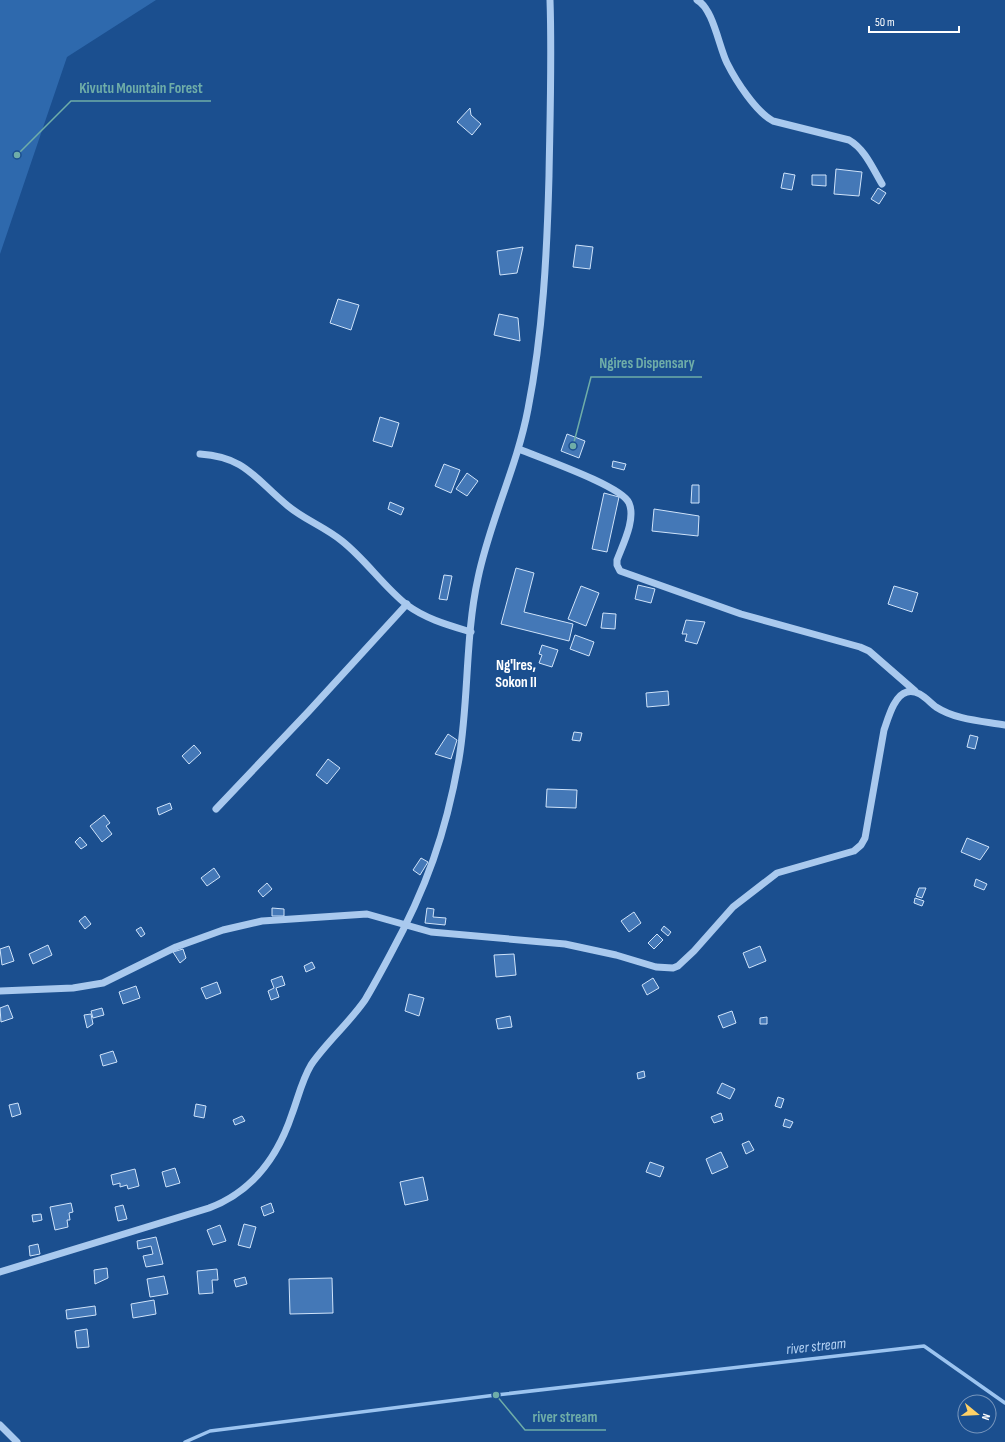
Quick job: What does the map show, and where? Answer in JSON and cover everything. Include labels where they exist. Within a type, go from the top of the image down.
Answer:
[{"type":"street","points":[[0,1272],[214,1206],[250,1184],[263,1170],[272,1157],[288,1126],[311,1066],[349,1022],[367,997],[418,901],[434,860],[451,800],[460,756],[466,704],[471,632],[479,571],[520,449],[534,376],[548,223],[552,52],[550,0]]},
{"type":"street","points":[[697,0],[707,9],[727,63],[736,79],[765,116],[773,121],[849,140],[862,150],[882,184]]},
{"type":"street","points":[[520,449],[604,484],[625,496],[629,504],[630,522],[618,560],[620,571],[742,614],[860,647],[915,691],[948,713],[966,719],[1005,725]]},
{"type":"street","points":[[200,454],[219,455],[243,466],[289,507],[346,544],[407,604],[422,614],[471,632]]},
{"type":"street","points":[[216,809],[309,711],[407,604]]},
{"type":"street","points":[[0,991],[73,988],[103,983],[176,947],[223,930],[262,921],[367,914],[406,926],[446,934],[565,944],[616,955],[656,967],[667,968],[678,966],[694,951],[733,906],[777,873],[854,851],[861,845],[865,838],[884,730],[898,699],[907,692],[915,691]]},
{"type":"street","points":[[0,1425],[17,1442]]},
{"type":"shaded area","points":[[0,0],[156,0],[67,57],[0,254]]},
{"type":"building","points":[[470,108],[471,115],[481,124],[472,135],[457,122]]},
{"type":"building","points":[[836,169],[862,172],[859,196],[834,194]]},
{"type":"building","points":[[784,173],[795,175],[792,190],[781,188]]},
{"type":"building","points":[[812,175],[826,175],[826,186],[812,185]]},
{"type":"building","points":[[878,188],[886,193],[879,204],[871,199]]},
{"type":"building","points":[[576,245],[593,247],[590,269],[573,267]]},
{"type":"building","points":[[523,247],[517,273],[500,275],[497,251]]},
{"type":"building","points":[[338,299],[359,305],[351,330],[330,323]]},
{"type":"building","points":[[499,314],[518,318],[520,341],[494,335]]},
{"type":"building","points":[[380,417],[399,423],[392,447],[373,441]]},
{"type":"building","points":[[567,434],[585,441],[579,458],[561,451]]},
{"type":"building","points":[[613,461],[626,464],[624,470],[612,467]]},
{"type":"building","points":[[444,464],[460,470],[451,493],[435,486]]},
{"type":"building","points":[[467,473],[478,481],[467,496],[456,489]]},
{"type":"building","points":[[692,485],[699,485],[699,503],[691,503]]},
{"type":"building","points":[[604,493],[619,497],[607,552],[592,549]]},
{"type":"building","points":[[390,502],[404,508],[401,515],[388,509]]},
{"type":"building","points":[[654,509],[699,516],[698,536],[652,531]]},
{"type":"building","points":[[516,568],[534,573],[524,612],[573,624],[569,641],[501,624]]},
{"type":"building","points":[[444,575],[452,576],[447,600],[439,599]]},
{"type":"building","points":[[638,585],[655,589],[651,603],[635,599]]},
{"type":"building","points":[[581,586],[599,593],[586,626],[568,619]]},
{"type":"building","points":[[894,586],[918,593],[912,612],[888,604]]},
{"type":"building","points":[[603,613],[616,614],[615,629],[601,628]]},
{"type":"building","points":[[686,620],[705,622],[697,644],[685,641],[687,634],[682,634]]},
{"type":"building","points":[[575,635],[594,642],[589,656],[570,649]]},
{"type":"building","points":[[542,645],[558,650],[552,667],[539,663],[542,655],[539,654]]},
{"type":"building","points":[[668,691],[669,705],[647,707],[646,693]]},
{"type":"building","points":[[574,732],[582,733],[580,741],[572,740]]},
{"type":"building","points":[[448,734],[457,740],[451,759],[435,754]]},
{"type":"building","points":[[970,735],[978,737],[975,749],[967,747]]},
{"type":"building","points":[[194,745],[201,753],[189,764],[182,756]]},
{"type":"building","points":[[328,759],[340,768],[327,784],[316,775]]},
{"type":"building","points":[[547,789],[577,790],[576,808],[546,807]]},
{"type":"building","points":[[170,803],[172,809],[159,815],[157,808]]},
{"type":"building","points":[[104,815],[110,823],[106,826],[112,834],[102,842],[90,826]]},
{"type":"building","points":[[80,837],[87,845],[81,849],[75,842]]},
{"type":"building","points":[[967,838],[989,847],[980,860],[961,852]]},
{"type":"building","points":[[421,858],[428,862],[420,875],[413,870]]},
{"type":"building","points":[[214,868],[220,877],[207,886],[201,878]]},
{"type":"building","points":[[976,879],[987,884],[984,890],[974,886]]},
{"type":"building","points":[[267,883],[272,889],[263,897],[258,891]]},
{"type":"building","points":[[919,888],[926,888],[922,898],[916,896]]},
{"type":"building","points":[[915,898],[924,901],[922,906],[914,903]]},
{"type":"building","points":[[272,908],[284,909],[284,916],[272,916]]},
{"type":"building","points":[[427,908],[434,909],[433,917],[446,918],[445,925],[425,923]]},
{"type":"building","points":[[634,912],[641,923],[629,932],[621,921]]},
{"type":"building","points":[[85,916],[91,924],[85,929],[79,921]]},
{"type":"building","points":[[664,926],[671,932],[668,936],[661,930]]},
{"type":"building","points":[[141,927],[145,934],[141,937],[136,930]]},
{"type":"building","points":[[657,934],[663,940],[654,949],[648,943]]},
{"type":"building","points":[[48,945],[52,955],[33,964],[29,954]]},
{"type":"building","points":[[9,946],[14,961],[2,965],[0,949]]},
{"type":"building","points":[[760,946],[766,961],[749,968],[743,953]]},
{"type":"building","points":[[183,949],[186,958],[180,963],[173,952]]},
{"type":"building","points":[[514,954],[516,975],[496,977],[494,955]]},
{"type":"building","points":[[312,962],[315,968],[306,972],[304,966]]},
{"type":"building","points":[[282,976],[285,985],[276,988],[279,997],[271,1000],[268,991],[274,988],[271,980]]},
{"type":"building","points":[[653,978],[659,988],[647,995],[642,985]]},
{"type":"building","points":[[217,982],[221,993],[206,999],[201,988]]},
{"type":"building","points":[[136,986],[140,998],[123,1004],[119,992]]},
{"type":"building","points":[[409,994],[424,998],[419,1016],[405,1011]]},
{"type":"building","points":[[8,1005],[13,1018],[1,1022],[0,1008]]},
{"type":"building","points":[[102,1008],[104,1015],[93,1018],[91,1011]]},
{"type":"building","points":[[732,1011],[736,1023],[723,1028],[718,1016]]},
{"type":"building","points":[[91,1014],[93,1024],[87,1028],[84,1015]]},
{"type":"building","points":[[510,1016],[512,1027],[498,1029],[496,1019]]},
{"type":"building","points":[[767,1017],[767,1024],[760,1024],[760,1018]]},
{"type":"building","points":[[113,1051],[117,1062],[103,1066],[100,1055]]},
{"type":"building","points":[[644,1071],[645,1077],[638,1079],[637,1073]]},
{"type":"building","points":[[722,1083],[735,1089],[730,1099],[717,1093]]},
{"type":"building","points":[[778,1097],[784,1099],[781,1108],[775,1106]]},
{"type":"building","points":[[18,1103],[21,1114],[12,1117],[9,1105]]},
{"type":"building","points":[[196,1104],[206,1106],[204,1118],[194,1116]]},
{"type":"building","points":[[721,1113],[723,1120],[714,1123],[711,1117]]},
{"type":"building","points":[[242,1116],[245,1121],[235,1125],[233,1120]]},
{"type":"building","points":[[785,1119],[793,1122],[790,1128],[783,1126]]},
{"type":"building","points":[[749,1141],[754,1150],[746,1154],[742,1144]]},
{"type":"building","points":[[721,1152],[728,1167],[712,1174],[706,1159]]},
{"type":"building","points":[[650,1162],[664,1167],[660,1177],[646,1172]]},
{"type":"building","points":[[175,1168],[180,1183],[166,1187],[162,1172]]},
{"type":"building","points":[[135,1169],[139,1186],[128,1189],[127,1185],[120,1187],[120,1183],[113,1185],[111,1175]]},
{"type":"building","points":[[423,1177],[428,1200],[405,1205],[400,1182]]},
{"type":"building","points":[[71,1203],[73,1212],[69,1213],[70,1220],[67,1220],[68,1227],[55,1230],[50,1207]]},
{"type":"building","points":[[271,1203],[274,1212],[264,1216],[261,1207]]},
{"type":"building","points":[[123,1205],[127,1219],[118,1221],[115,1207]]},
{"type":"building","points":[[41,1214],[42,1220],[33,1222],[32,1215]]},
{"type":"building","points":[[244,1224],[256,1227],[250,1248],[238,1245]]},
{"type":"building","points":[[220,1225],[226,1241],[213,1245],[207,1230]]},
{"type":"building","points":[[156,1237],[163,1264],[146,1267],[143,1256],[153,1254],[151,1246],[138,1249],[137,1241]]},
{"type":"building","points":[[38,1244],[40,1254],[30,1256],[29,1246]]},
{"type":"building","points":[[107,1268],[108,1278],[95,1284],[94,1270]]},
{"type":"building","points":[[217,1269],[218,1280],[212,1280],[213,1293],[199,1294],[197,1271]]},
{"type":"building","points":[[164,1276],[168,1294],[150,1297],[147,1279]]},
{"type":"building","points":[[245,1277],[247,1284],[236,1287],[234,1280]]},
{"type":"building","points":[[332,1278],[333,1313],[290,1314],[289,1279]]},
{"type":"building","points":[[154,1300],[156,1314],[133,1318],[131,1304]]},
{"type":"building","points":[[95,1306],[96,1315],[67,1319],[66,1310]]},
{"type":"building","points":[[87,1329],[89,1347],[77,1348],[75,1331]]},
{"type":"waterway","name":"river stream","points":[[185,1442],[210,1431],[496,1395],[924,1346],[1005,1403]]},
{"type":"place","name":"Kivutu Mountain Forest","points":[[17,155]]},
{"type":"place","name":"Ngires Dispensary","points":[[573,446]]},
{"type":"place","name":"river stream","points":[[496,1395]]},
{"type":"district","name":"Ng'lres, Sokon II","points":[[516,674]]}]
